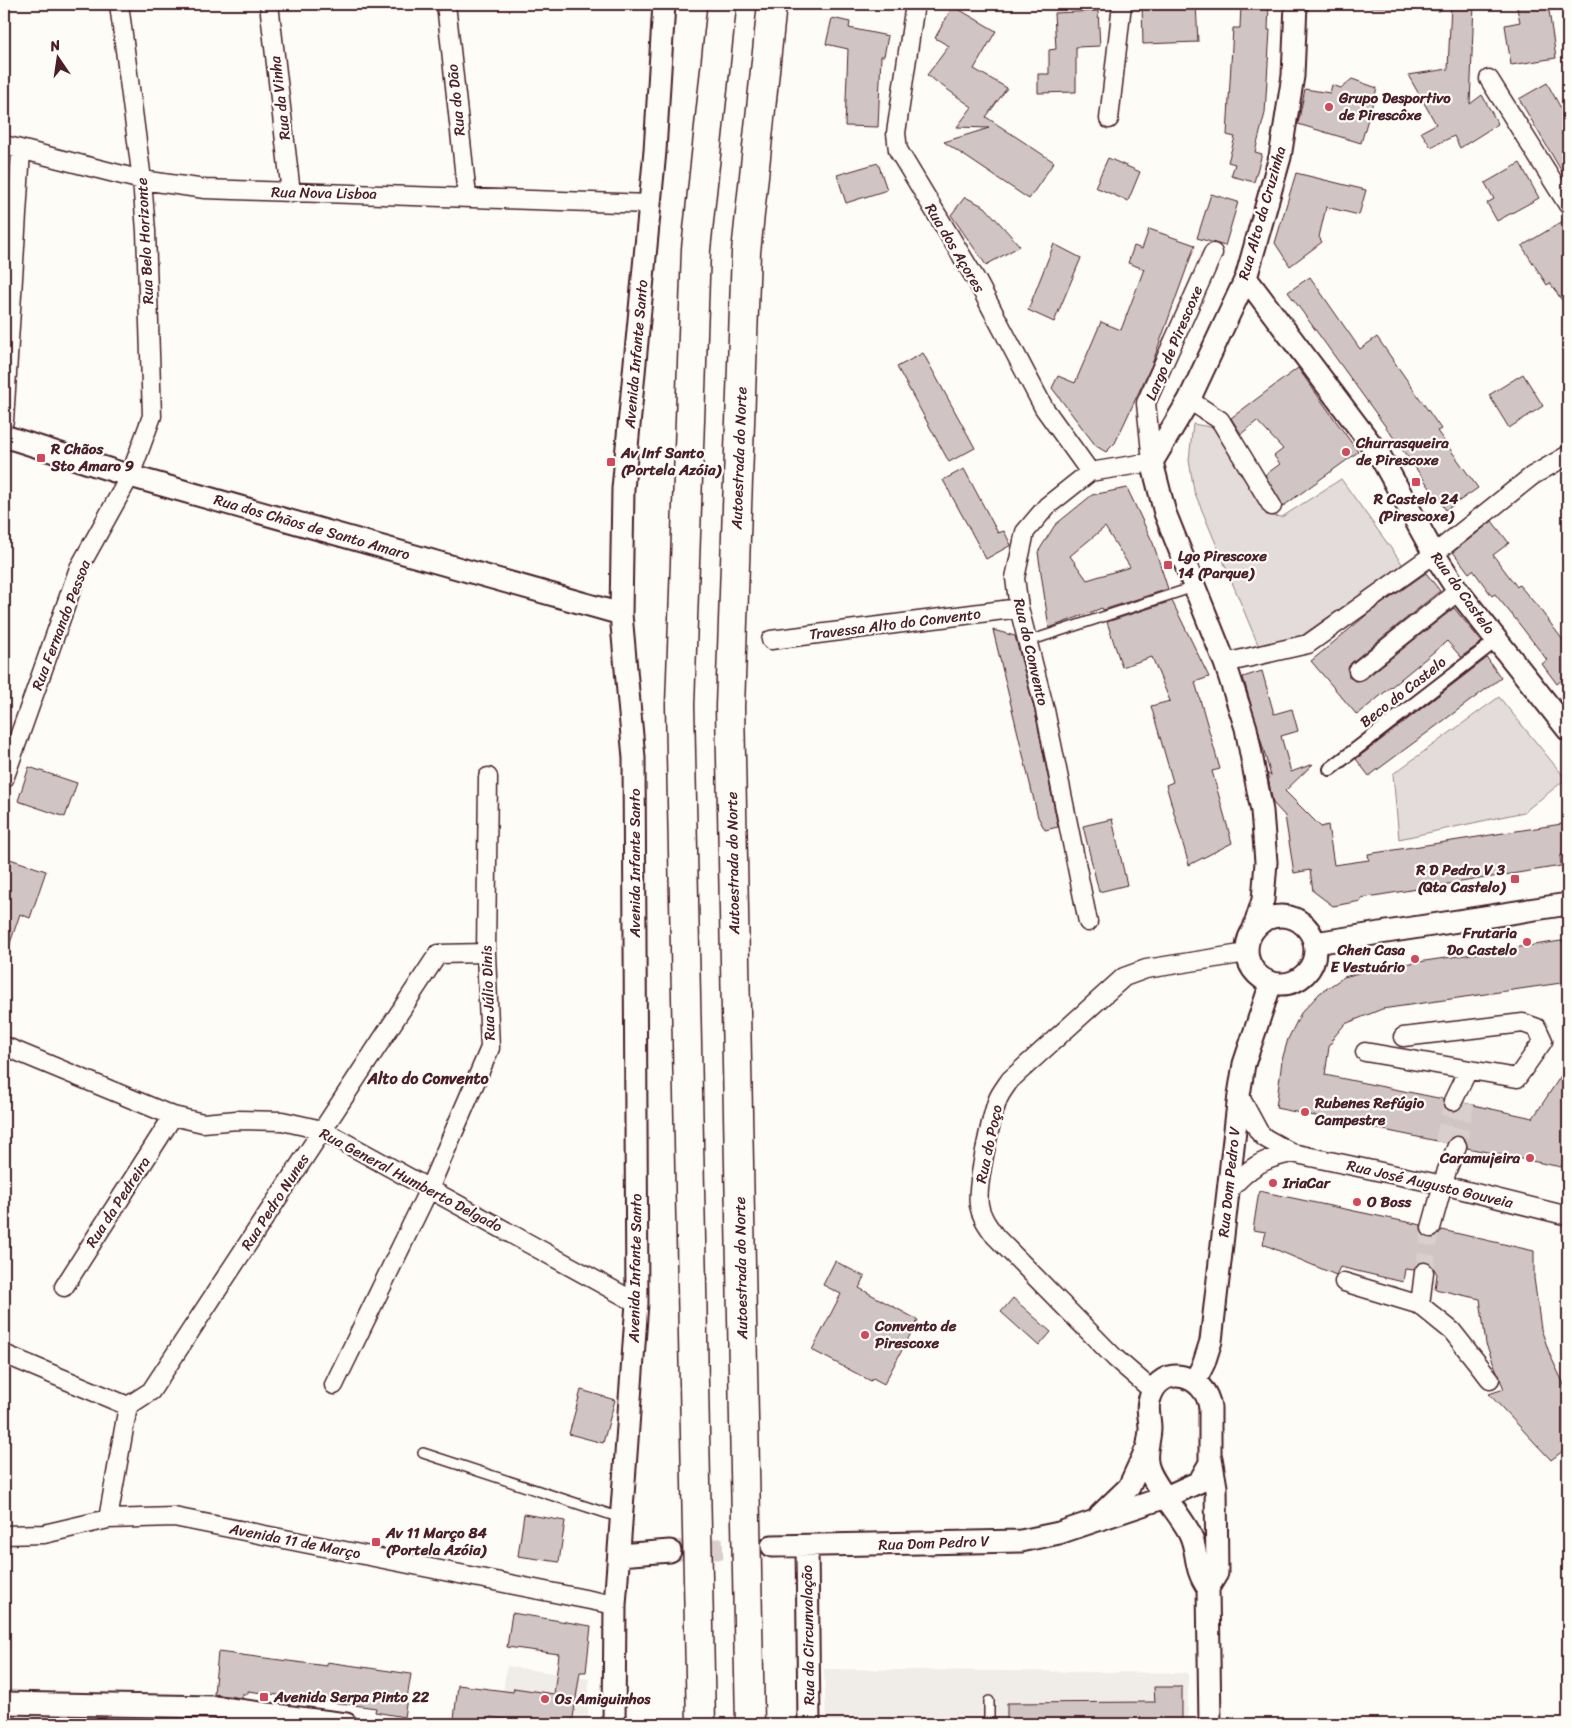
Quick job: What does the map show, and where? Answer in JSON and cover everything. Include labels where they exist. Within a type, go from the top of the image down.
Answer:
[{"type":"highway","points":[[701,1724],[680,705],[696,248],[722,4]]},
{"type":"highway","name":"Autoestrada do Norte","points":[[750,1724],[730,707],[746,252],[772,4]]},
{"type":"street","name":"Rua Belo Horizonte","points":[[119,4],[142,180],[146,231],[152,416],[130,476]]},
{"type":"street","name":"Rua da Vinha","points":[[269,4],[291,193]]},
{"type":"street","name":"Rua do Dão","points":[[446,4],[466,196]]},
{"type":"street","name":"Avenida Infante Santo","points":[[614,1724],[615,1605],[637,1303],[634,758],[621,614],[623,488],[650,204],[664,4]]},
{"type":"street","name":"Rua dos Açores","points":[[915,4],[896,133],[898,150],[978,283],[1041,403],[1090,472]]},
{"type":"street","points":[[1109,119],[1122,4]]},
{"type":"street","name":"Rua Alto da Cruzinha","points":[[1152,462],[1189,400],[1246,278],[1280,157],[1293,76],[1296,4]]},
{"type":"street","points":[[1489,79],[1568,205]]},
{"type":"street","name":"Rua Nova Lisboa","points":[[4,145],[142,180],[205,190],[466,196],[650,204]]},
{"type":"street","points":[[4,421],[22,151]]},
{"type":"street","name":"Largo de Pirescoxe","points":[[1213,253],[1146,403],[1152,462],[1165,514],[1225,663],[1246,728],[1262,812],[1266,862],[1263,900],[1253,931]]},
{"type":"street","name":"Rua do Castelo","points":[[1246,278],[1380,456],[1434,554],[1458,591],[1568,730]]},
{"type":"street","points":[[1189,400],[1220,420],[1272,506]]},
{"type":"street","name":"Rua dos Chãos de Santo Amaro","points":[[4,436],[130,476],[621,614]]},
{"type":"street","points":[[1225,663],[1308,644],[1434,554],[1532,476],[1568,455]]},
{"type":"street","name":"Rua do Convento","points":[[1088,922],[1046,710],[1019,608],[1015,578],[1025,532],[1047,506],[1090,472],[1152,462]]},
{"type":"street","name":"Rua Fernando Pessoa","points":[[4,779],[79,568],[130,476]]},
{"type":"street","points":[[1358,671],[1458,591]]},
{"type":"street","name":"Travessa Alto do Convento","points":[[771,640],[1019,608]]},
{"type":"street","name":"Beco do Castelo","points":[[1330,769],[1496,640]]},
{"type":"street","name":"Rua Júlio Dinis","points":[[334,1385],[430,1189],[490,1048],[486,952],[488,776]]},
{"type":"street","points":[[1315,943],[1568,904]]},
{"type":"street","points":[[1271,917],[1294,918],[1311,933],[1315,943],[1316,955],[1312,966],[1304,976],[1294,982],[1283,984],[1271,983],[1254,971],[1249,963],[1247,953],[1248,942],[1253,931],[1271,917]]},
{"type":"street","name":"Rua Pedro Nunes","points":[[128,1406],[151,1391],[438,954],[486,952]]},
{"type":"street","name":"Rua do Poço","points":[[1153,1391],[1115,1358],[995,1236],[982,1218],[979,1194],[995,1110],[1000,1094],[1010,1080],[1124,977],[1146,969],[1247,953]]},
{"type":"street","name":"Rua Dom Pedro V","points":[[1195,1381],[1212,1341],[1244,1064],[1271,983]]},
{"type":"street","points":[[1365,1052],[1517,1078],[1543,1041],[1541,1034],[1531,1024],[1523,1023],[1403,1037]]},
{"type":"street","name":"Rua General Humberto Delgado","points":[[4,1046],[173,1116],[203,1123],[237,1120],[282,1121],[322,1130],[637,1303]]},
{"type":"street","points":[[1459,1102],[1468,1070]]},
{"type":"street","name":"Rua José Augusto Gouveia","points":[[1239,1095],[1259,1132],[1265,1138],[1292,1153]]},
{"type":"street","name":"Rua da Pedreira","points":[[64,1287],[173,1116]]},
{"type":"street","points":[[1432,1228],[1445,1178],[1450,1144]]},
{"type":"street","name":"Rua José Augusto Gouveia","points":[[1228,1192],[1244,1174],[1258,1164],[1270,1157],[1292,1153],[1445,1178],[1568,1216]]},
{"type":"street","points":[[1420,1305],[1424,1272]]},
{"type":"street","points":[[1344,1282],[1420,1305],[1452,1331],[1490,1379]]},
{"type":"street","points":[[4,1354],[128,1406],[108,1519]]},
{"type":"street","points":[[1153,1391],[1162,1381],[1176,1376],[1195,1381],[1203,1387],[1209,1400],[1210,1463],[1204,1478],[1188,1489],[1161,1489]]},
{"type":"street","name":"Rua Dom Pedro V","points":[[1153,1391],[1148,1406],[1149,1443],[1146,1462],[1190,1535],[1199,1575],[1208,1588]]},
{"type":"street","name":"Rua Dom Pedro V","points":[[1094,1520],[1129,1487],[1149,1443]]},
{"type":"street","points":[[1210,1451],[1216,1487],[1217,1574],[1208,1588],[1210,1724]]},
{"type":"street","name":"Rua Dom Pedro V","points":[[772,1546],[1021,1541],[1060,1533],[1094,1520],[1161,1489]]},
{"type":"street","name":"Avenida 11 de Março","points":[[4,1535],[44,1534],[108,1519],[174,1517],[615,1605]]},
{"type":"street","name":"Rua da Circunvalação","points":[[807,1546],[809,1724]]},
{"type":"street","points":[[619,1555],[670,1551]]},
{"type":"street","points":[[4,1703],[214,1707],[253,1717],[346,1724]]},
{"type":"lane","points":[[1029,641],[1194,587]]},
{"type":"lane","points":[[423,1454],[622,1518]]},
{"type":"lane","points":[[989,1701],[989,1724]]},
{"type":"shaded area","points":[[1314,4],[1440,4],[1440,11]]},
{"type":"shaded area","points":[[1193,424],[1216,428],[1273,516],[1282,517],[1341,479],[1403,565],[1301,636],[1259,647],[1194,491],[1189,460]]},
{"type":"shaded area","points":[[1499,697],[1566,779],[1524,812],[1399,839],[1393,774]]},
{"type":"shaded area","name":"Os Amiguinhos","points":[[507,1666],[589,1679],[588,1724],[538,1724],[511,1720],[510,1724],[498,1724]]},
{"type":"shaded area","points":[[824,1669],[1188,1673],[1188,1724],[826,1724]]},
{"type":"building","points":[[1142,4],[1196,4],[1198,42],[1143,44]]},
{"type":"building","points":[[1241,4],[1269,4],[1268,30],[1270,30],[1265,113],[1255,152],[1262,154],[1254,182],[1231,176],[1235,164],[1228,162],[1235,137],[1227,135],[1233,28],[1240,28]]},
{"type":"building","points":[[1451,4],[1474,4],[1470,104],[1482,95],[1498,124],[1460,148],[1454,136],[1431,147],[1421,132],[1436,124],[1408,75],[1448,69]]},
{"type":"building","points":[[1516,4],[1548,4],[1556,58],[1511,65],[1505,25],[1520,22]]},
{"type":"building","points":[[953,6],[996,31],[974,69],[1007,88],[986,117],[1054,162],[1029,199],[944,142],[989,128],[957,127],[972,107],[927,75],[949,46],[935,38]]},
{"type":"building","points":[[1098,11],[1100,46],[1076,47],[1076,92],[1038,93],[1038,74],[1049,74],[1049,50],[1056,49],[1054,13]]},
{"type":"building","points":[[832,18],[850,22],[849,28],[888,36],[884,56],[881,56],[878,127],[845,126],[848,49],[826,44]]},
{"type":"building","points":[[1352,79],[1377,88],[1361,143],[1298,124],[1305,89],[1330,93],[1332,85],[1341,88]]},
{"type":"building","points":[[1547,83],[1568,121],[1568,182],[1519,99]]},
{"type":"building","points":[[1108,158],[1140,172],[1128,201],[1095,187]]},
{"type":"building","points":[[878,163],[887,190],[846,203],[837,175]]},
{"type":"building","points":[[1520,163],[1539,198],[1497,221],[1487,203],[1494,199],[1485,183]]},
{"type":"building","points":[[1296,173],[1366,190],[1359,215],[1326,207],[1319,237],[1322,242],[1290,266],[1275,243]]},
{"type":"building","points":[[1211,194],[1238,202],[1225,246],[1197,238]]},
{"type":"building","points":[[965,197],[985,207],[1020,246],[986,265],[951,215]]},
{"type":"building","points":[[1568,218],[1568,309],[1550,283],[1547,285],[1522,246]]},
{"type":"building","points":[[1149,229],[1195,245],[1152,364],[1115,443],[1106,452],[1096,446],[1052,388],[1058,376],[1075,383],[1101,322],[1121,330],[1144,269],[1128,263],[1134,246],[1142,249]]},
{"type":"building","points":[[1054,244],[1081,258],[1054,322],[1028,310]]},
{"type":"building","points":[[1310,277],[1360,349],[1377,337],[1441,429],[1437,431],[1478,488],[1446,510],[1288,292]]},
{"type":"building","points":[[923,353],[975,448],[949,462],[897,367]]},
{"type":"building","points":[[1298,368],[1358,452],[1282,507],[1265,475],[1280,464],[1274,456],[1283,449],[1257,421],[1241,434],[1231,418]]},
{"type":"building","points":[[1523,374],[1543,406],[1509,428],[1489,395]]},
{"type":"building","points":[[964,469],[998,533],[1004,531],[1011,545],[986,559],[943,480]]},
{"type":"building","points":[[1127,488],[1153,543],[1168,589],[1103,610],[1102,608],[1049,628],[1038,552],[1055,525],[1092,495]],"holes":[[[1105,527],[1130,567],[1087,580],[1070,556]]]},
{"type":"building","points":[[1492,521],[1509,543],[1493,555],[1517,587],[1519,585],[1539,608],[1568,647],[1568,675],[1557,684],[1542,664],[1547,660],[1517,621],[1495,594],[1492,596],[1473,570],[1469,573],[1453,552]]},
{"type":"building","points":[[1426,573],[1440,591],[1351,663],[1348,668],[1349,677],[1355,681],[1365,679],[1454,608],[1482,642],[1461,657],[1447,641],[1357,715],[1311,661],[1370,612]]},
{"type":"building","points":[[1172,601],[1209,677],[1195,682],[1220,769],[1212,771],[1232,843],[1189,865],[1166,785],[1173,782],[1151,706],[1170,701],[1152,657],[1122,667],[1107,622]]},
{"type":"building","points":[[993,630],[1015,636],[1035,712],[1058,827],[1045,830],[1038,817]]},
{"type":"building","points":[[1487,658],[1501,678],[1369,776],[1356,759]]},
{"type":"building","points":[[1262,671],[1274,714],[1292,709],[1298,731],[1281,736],[1291,772],[1313,764],[1285,791],[1321,827],[1328,825],[1334,865],[1369,860],[1368,854],[1568,823],[1568,852],[1560,856],[1561,866],[1361,898],[1361,901],[1333,906],[1313,891],[1310,870],[1294,873],[1285,816],[1273,803],[1267,773],[1271,776],[1243,677]]},
{"type":"building","points":[[29,767],[77,783],[65,817],[18,801]]},
{"type":"building","points":[[1112,819],[1127,885],[1099,892],[1083,826]]},
{"type":"building","points":[[4,857],[46,871],[30,918],[20,914],[7,952],[4,952]]},
{"type":"building","points":[[1568,940],[1568,982],[1382,1009],[1345,1024],[1334,1037],[1329,1047],[1325,1075],[1443,1099],[1444,1107],[1449,1111],[1459,1110],[1464,1103],[1533,1118],[1568,1065],[1568,1151],[1561,1167],[1467,1148],[1466,1140],[1461,1136],[1451,1137],[1447,1143],[1276,1108],[1282,1060],[1288,1039],[1301,1013],[1320,993],[1344,977],[1377,968]]},
{"type":"building","points":[[1259,1191],[1421,1225],[1423,1235],[1429,1238],[1438,1236],[1442,1230],[1534,1251],[1534,1278],[1541,1329],[1550,1355],[1568,1393],[1568,1447],[1551,1460],[1489,1394],[1504,1389],[1486,1344],[1480,1299],[1435,1289],[1437,1274],[1431,1264],[1426,1262],[1419,1262],[1414,1270],[1405,1269],[1403,1282],[1340,1267],[1336,1275],[1263,1244],[1266,1232],[1253,1230]]},
{"type":"building","name":"Convento de Pirescoxe","points":[[835,1261],[865,1277],[859,1288],[918,1320],[884,1384],[873,1378],[871,1381],[812,1350],[841,1294],[823,1285]]},
{"type":"building","points":[[1013,1298],[1051,1332],[1039,1346],[1001,1312]]},
{"type":"building","points":[[581,1390],[615,1400],[603,1443],[569,1434]]},
{"type":"building","points":[[524,1514],[565,1521],[559,1562],[518,1556]]},
{"type":"building","points":[[512,1613],[591,1626],[586,1672],[580,1672],[572,1724],[527,1724],[527,1722],[490,1717],[489,1724],[454,1719],[458,1685],[513,1692],[514,1688],[554,1694],[559,1654],[507,1647]]},
{"type":"building","points":[[218,1652],[327,1666],[327,1662],[411,1674],[404,1717],[375,1712],[376,1708],[248,1691],[248,1694],[242,1694],[242,1698],[214,1694]]},
{"type":"building","points":[[1154,1687],[1182,1687],[1182,1724],[1007,1724],[1007,1703],[1155,1702]]},
{"type":"tunnel","points":[[1444,1143],[1453,1101]]},
{"type":"tunnel","points":[[1457,1146],[1465,1103]]},
{"type":"tunnel","points":[[1424,1272],[1431,1228]]},
{"type":"tunnel","points":[[670,1551],[761,1547]]},
{"type":"place","name":"Grupo Desportivo de Pirescôxe","points":[[1329,107]]},
{"type":"place","name":"Churrasqueira de Pirescoxe","points":[[1346,452]]},
{"type":"place","name":"R Chãos Sto Amaro 9","points":[[41,458]]},
{"type":"place","name":"Av Inf Santo (Portela Azóia)","points":[[611,462]]},
{"type":"place","name":"R Castelo 24 (Pirescoxe)","points":[[1416,482]]},
{"type":"place","name":"Lgo Pirescoxe 14 (Parque)","points":[[1168,565]]},
{"type":"place","name":"R D Pedro V 3 (Qta Castelo)","points":[[1515,879]]},
{"type":"place","name":"Frutaria Do Castelo","points":[[1527,942]]},
{"type":"place","name":"Chen Casa E Vestuário","points":[[1415,959]]},
{"type":"place","name":"Rubenes Refúgio Campestre","points":[[1305,1112]]},
{"type":"place","name":"Caramujeira","points":[[1530,1158]]},
{"type":"place","name":"IriaCar","points":[[1273,1183]]},
{"type":"place","name":"O Boss","points":[[1357,1202]]},
{"type":"place","name":"Convento de Pirescoxe","points":[[865,1335]]},
{"type":"place","name":"Av 11 Março 84 (Portela Azóia)","points":[[376,1542]]},
{"type":"place","name":"Avenida Serpa Pinto 22","points":[[264,1697]]},
{"type":"place","name":"Os Amiguinhos","points":[[545,1699]]},
{"type":"district","name":"Alto do Convento","points":[[428,1078]]}]
